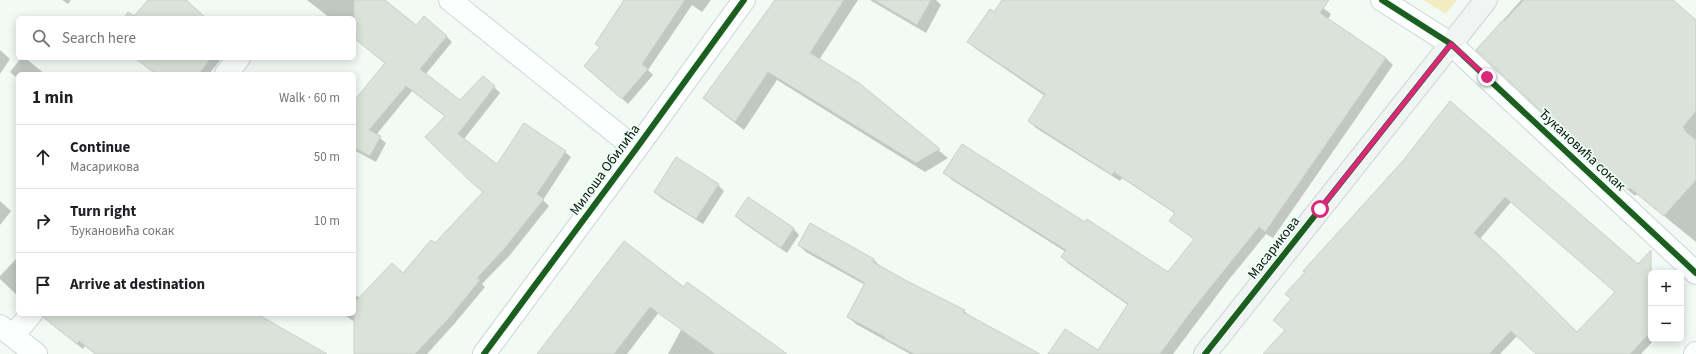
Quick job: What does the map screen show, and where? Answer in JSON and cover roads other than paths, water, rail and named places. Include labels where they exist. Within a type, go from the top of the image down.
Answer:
[{"type":"main road","name":"Масарикова","points":[[1205,354],[1486,0]]},
{"type":"street","points":[[450,0],[636,149]]},
{"type":"street","name":"Милоша Обилића","points":[[484,354],[744,0]]},
{"type":"street","name":"Ђукановића сокак","points":[[1382,0],[1451,44],[1696,273]]},
{"type":"street","points":[[228,72],[237,60]]},
{"type":"street","points":[[28,316],[6,331],[36,354]]}]
